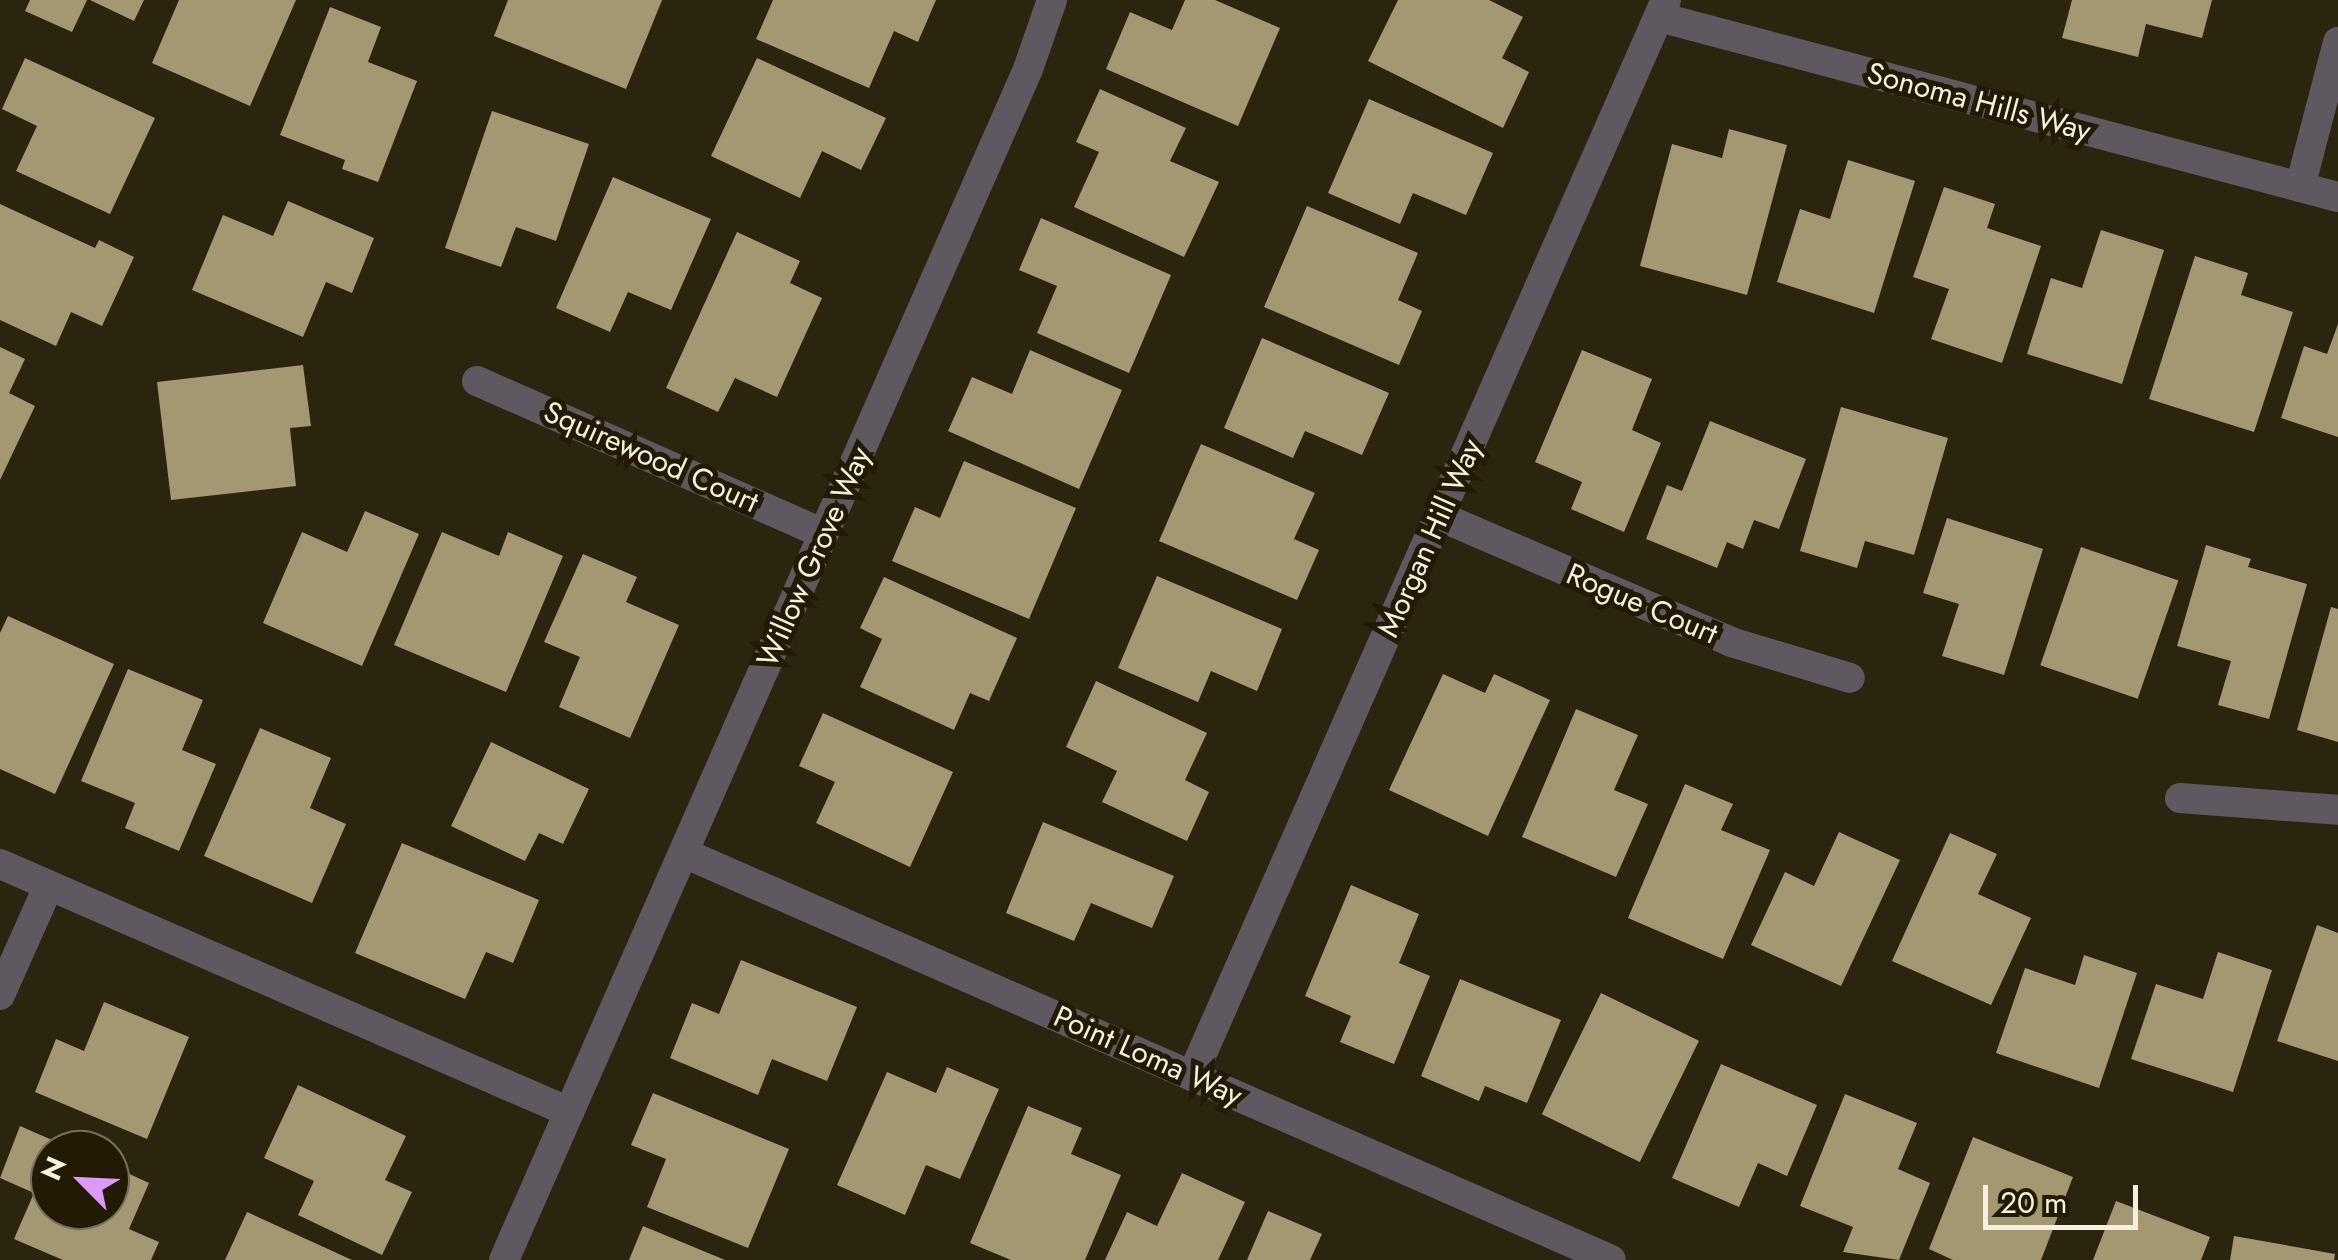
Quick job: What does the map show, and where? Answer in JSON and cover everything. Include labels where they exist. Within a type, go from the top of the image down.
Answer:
[{"type":"street","name":"Willow Grove Way","points":[[504,1260],[824,534],[1052,0]]},
{"type":"street","name":"Sonoma Hills Way","points":[[1662,9],[2338,197]]},
{"type":"street","name":"Morgan Hill Way","points":[[1192,1076],[1662,9]]},
{"type":"street","points":[[2300,187],[2338,42]]},
{"type":"street","name":"Squirewood Court","points":[[477,380],[824,534]]},
{"type":"street","name":"Rogue Court","points":[[1439,516],[1731,642],[1850,678]]},
{"type":"street","points":[[2180,798],[2338,810]]},
{"type":"street","name":"Point Loma Way","points":[[684,853],[1611,1260]]},
{"type":"street","points":[[0,864],[569,1112]]},
{"type":"street","points":[[0,996],[49,886]]},
{"type":"building","points":[[30,0],[87,0],[72,32],[25,11]]},
{"type":"building","points":[[90,0],[144,0],[134,21]]},
{"type":"building","points":[[179,0],[296,0],[250,106],[152,63]]},
{"type":"building","points":[[508,0],[662,0],[626,89],[494,36]]},
{"type":"building","points":[[773,0],[936,0],[918,42],[894,31],[869,88],[756,39]]},
{"type":"building","points":[[1185,0],[1215,0],[1280,28],[1238,126],[1106,69],[1130,12],[1172,30]]},
{"type":"building","points":[[1398,0],[1489,0],[1523,17],[1502,58],[1529,72],[1503,128],[1368,61]]},
{"type":"building","points":[[2072,0],[2212,0],[2202,38],[2146,24],[2138,57],[2062,38]]},
{"type":"building","points":[[330,7],[381,27],[368,62],[417,81],[378,182],[342,169],[345,160],[280,135]]},
{"type":"building","points":[[25,58],[155,118],[110,214],[16,171],[37,126],[2,109]]},
{"type":"building","points":[[757,58],[886,118],[861,170],[822,151],[800,198],[711,156]]},
{"type":"building","points":[[1100,89],[1186,128],[1170,161],[1219,182],[1184,257],[1074,207],[1099,152],[1076,142]]},
{"type":"building","points":[[1369,99],[1493,153],[1466,215],[1413,193],[1400,224],[1328,193]]},
{"type":"building","points":[[492,111],[589,144],[556,241],[516,227],[501,267],[445,248]]},
{"type":"building","points":[[1729,129],[1787,145],[1747,295],[1640,266],[1672,144],[1722,158]]},
{"type":"building","points":[[1848,160],[1915,181],[1874,313],[1777,282],[1800,209],[1830,219]]},
{"type":"building","points":[[613,177],[711,219],[671,310],[628,292],[610,332],[556,308]]},
{"type":"building","points":[[1944,187],[1995,204],[1987,228],[2041,246],[2002,363],[1931,339],[1949,289],[1913,277]]},
{"type":"building","points":[[288,201],[374,238],[352,293],[326,282],[303,337],[192,290],[223,215],[273,236]]},
{"type":"building","points":[[0,204],[95,248],[99,240],[134,257],[102,326],[71,312],[56,346],[0,320]]},
{"type":"building","points":[[1307,206],[1418,253],[1398,300],[1422,311],[1399,365],[1264,307]]},
{"type":"building","points":[[1041,218],[1171,275],[1129,373],[1037,333],[1057,286],[1019,270]]},
{"type":"building","points":[[2101,230],[2164,250],[2122,384],[2027,354],[2051,278],[2082,288]]},
{"type":"building","points":[[737,232],[800,261],[790,283],[822,298],[777,397],[735,378],[718,412],[666,388]]},
{"type":"building","points":[[2195,256],[2248,273],[2241,295],[2293,312],[2254,432],[2149,399]]},
{"type":"building","points":[[2338,324],[2338,437],[2281,418],[2304,346],[2327,354]]},
{"type":"building","points":[[1262,338],[1389,393],[1362,455],[1305,431],[1293,458],[1224,428]]},
{"type":"building","points":[[0,347],[25,359],[9,393],[35,406],[0,480]]},
{"type":"building","points":[[1030,350],[1122,390],[1079,489],[948,431],[972,377],[1012,394]]},
{"type":"building","points":[[1582,350],[1652,379],[1632,430],[1661,443],[1624,532],[1571,509],[1582,482],[1535,462]]},
{"type":"building","points":[[303,365],[311,426],[290,428],[296,486],[171,500],[157,382]]},
{"type":"building","points":[[1841,407],[1948,438],[1914,555],[1865,541],[1857,568],[1800,551]]},
{"type":"building","points":[[1710,421],[1806,459],[1779,529],[1754,520],[1743,549],[1727,542],[1717,568],[1646,539],[1667,485],[1682,491]]},
{"type":"building","points":[[1201,444],[1315,493],[1294,539],[1319,550],[1297,600],[1159,541]]},
{"type":"building","points":[[964,461],[1076,508],[1029,619],[892,561],[915,507],[940,518]]},
{"type":"building","points":[[365,511],[419,534],[362,666],[263,623],[302,532],[347,552]]},
{"type":"building","points":[[1947,518],[2043,549],[2004,675],[1942,656],[1959,604],[1923,593]]},
{"type":"building","points":[[442,532],[499,556],[508,532],[563,556],[506,692],[394,645]]},
{"type":"building","points":[[2206,545],[2251,559],[2248,567],[2307,584],[2269,719],[2218,705],[2231,661],[2177,646]]},
{"type":"building","points":[[2081,547],[2178,581],[2138,699],[2040,665]]},
{"type":"building","points":[[583,554],[637,577],[626,602],[679,625],[630,738],[559,707],[580,657],[544,642]]},
{"type":"building","points":[[1157,576],[1282,629],[1257,691],[1211,671],[1198,702],[1118,668]]},
{"type":"building","points":[[884,577],[1017,638],[989,701],[970,693],[954,730],[860,687],[882,639],[860,628]]},
{"type":"building","points":[[2331,607],[2338,609],[2338,742],[2297,730]]},
{"type":"building","points":[[8,616],[114,664],[55,794],[0,769],[0,633]]},
{"type":"building","points":[[128,669],[203,700],[182,750],[216,764],[179,851],[125,828],[135,803],[81,781]]},
{"type":"building","points":[[1443,674],[1485,693],[1494,674],[1550,700],[1488,836],[1389,790]]},
{"type":"building","points":[[1096,681],[1207,733],[1185,780],[1209,792],[1187,841],[1102,802],[1117,771],[1066,747]]},
{"type":"building","points":[[1576,709],[1638,735],[1614,790],[1648,804],[1616,877],[1522,837]]},
{"type":"building","points":[[823,713],[953,772],[910,867],[816,823],[835,782],[799,766]]},
{"type":"building","points":[[260,728],[331,758],[310,808],[346,824],[312,903],[204,856]]},
{"type":"building","points":[[491,742],[589,789],[563,844],[539,833],[525,861],[451,826]]},
{"type":"building","points":[[1685,784],[1733,804],[1721,830],[1770,850],[1723,959],[1628,918]]},
{"type":"building","points":[[1043,822],[1174,876],[1152,928],[1091,903],[1074,941],[1006,913]]},
{"type":"building","points":[[1839,832],[1900,860],[1841,986],[1751,945],[1785,872],[1814,886]]},
{"type":"building","points":[[1950,833],[1997,854],[1978,894],[2031,918],[1991,1005],[1892,961]]},
{"type":"building","points":[[402,843],[539,900],[513,963],[486,952],[465,999],[355,953]]},
{"type":"building","points":[[1351,885],[1419,914],[1399,963],[1430,976],[1394,1064],[1340,1042],[1351,1016],[1305,996]]},
{"type":"building","points":[[2317,925],[2338,933],[2338,1061],[2277,1041]]},
{"type":"building","points":[[2218,952],[2272,970],[2233,1092],[2131,1059],[2156,984],[2203,999]]},
{"type":"building","points":[[2084,955],[2137,973],[2099,1088],[1996,1053],[2025,968],[2075,985]]},
{"type":"building","points":[[741,960],[857,1007],[827,1081],[772,1059],[758,1095],[670,1058],[692,1003],[719,1014]]},
{"type":"building","points":[[1460,979],[1561,1020],[1527,1103],[1485,1086],[1479,1101],[1421,1076]]},
{"type":"building","points":[[1601,993],[1699,1041],[1640,1162],[1542,1114]]},
{"type":"building","points":[[104,1002],[189,1037],[147,1139],[35,1092],[56,1039],[84,1051]]},
{"type":"building","points":[[1721,1064],[1817,1105],[1787,1176],[1758,1163],[1739,1207],[1672,1178]]},
{"type":"building","points":[[947,1067],[999,1089],[960,1179],[926,1165],[905,1215],[837,1185],[887,1072],[936,1093]]},
{"type":"building","points":[[298,1085],[406,1136],[385,1180],[412,1192],[382,1255],[298,1215],[314,1181],[264,1158]]},
{"type":"building","points":[[653,1093],[789,1149],[748,1248],[647,1207],[666,1159],[631,1145]]},
{"type":"building","points":[[1845,1094],[1917,1123],[1898,1169],[1930,1183],[1899,1260],[1843,1252],[1853,1227],[1800,1206]]},
{"type":"building","points":[[1028,1106],[1082,1128],[1071,1154],[1121,1175],[1085,1260],[1011,1260],[970,1243]]},
{"type":"building","points":[[20,1126],[30,1130],[30,1191],[0,1178]]},
{"type":"building","points":[[1973,1137],[2073,1177],[2041,1260],[1953,1260],[1929,1249]]},
{"type":"building","points":[[1182,1173],[1245,1202],[1218,1260],[1105,1260],[1127,1212],[1157,1226]]},
{"type":"building","points":[[130,1174],[149,1183],[130,1227]]},
{"type":"building","points":[[2116,1201],[2210,1237],[2201,1260],[2093,1260]]},
{"type":"building","points":[[30,1202],[30,1230],[130,1229],[159,1242],[151,1260],[63,1260],[14,1239]]},
{"type":"building","points":[[1268,1211],[1322,1234],[1310,1260],[1247,1260]]},
{"type":"building","points":[[247,1212],[352,1260],[225,1260]]},
{"type":"building","points":[[643,1226],[725,1260],[629,1260]]},
{"type":"building","points":[[2234,1236],[2335,1254],[2334,1260],[2230,1260]]}]
